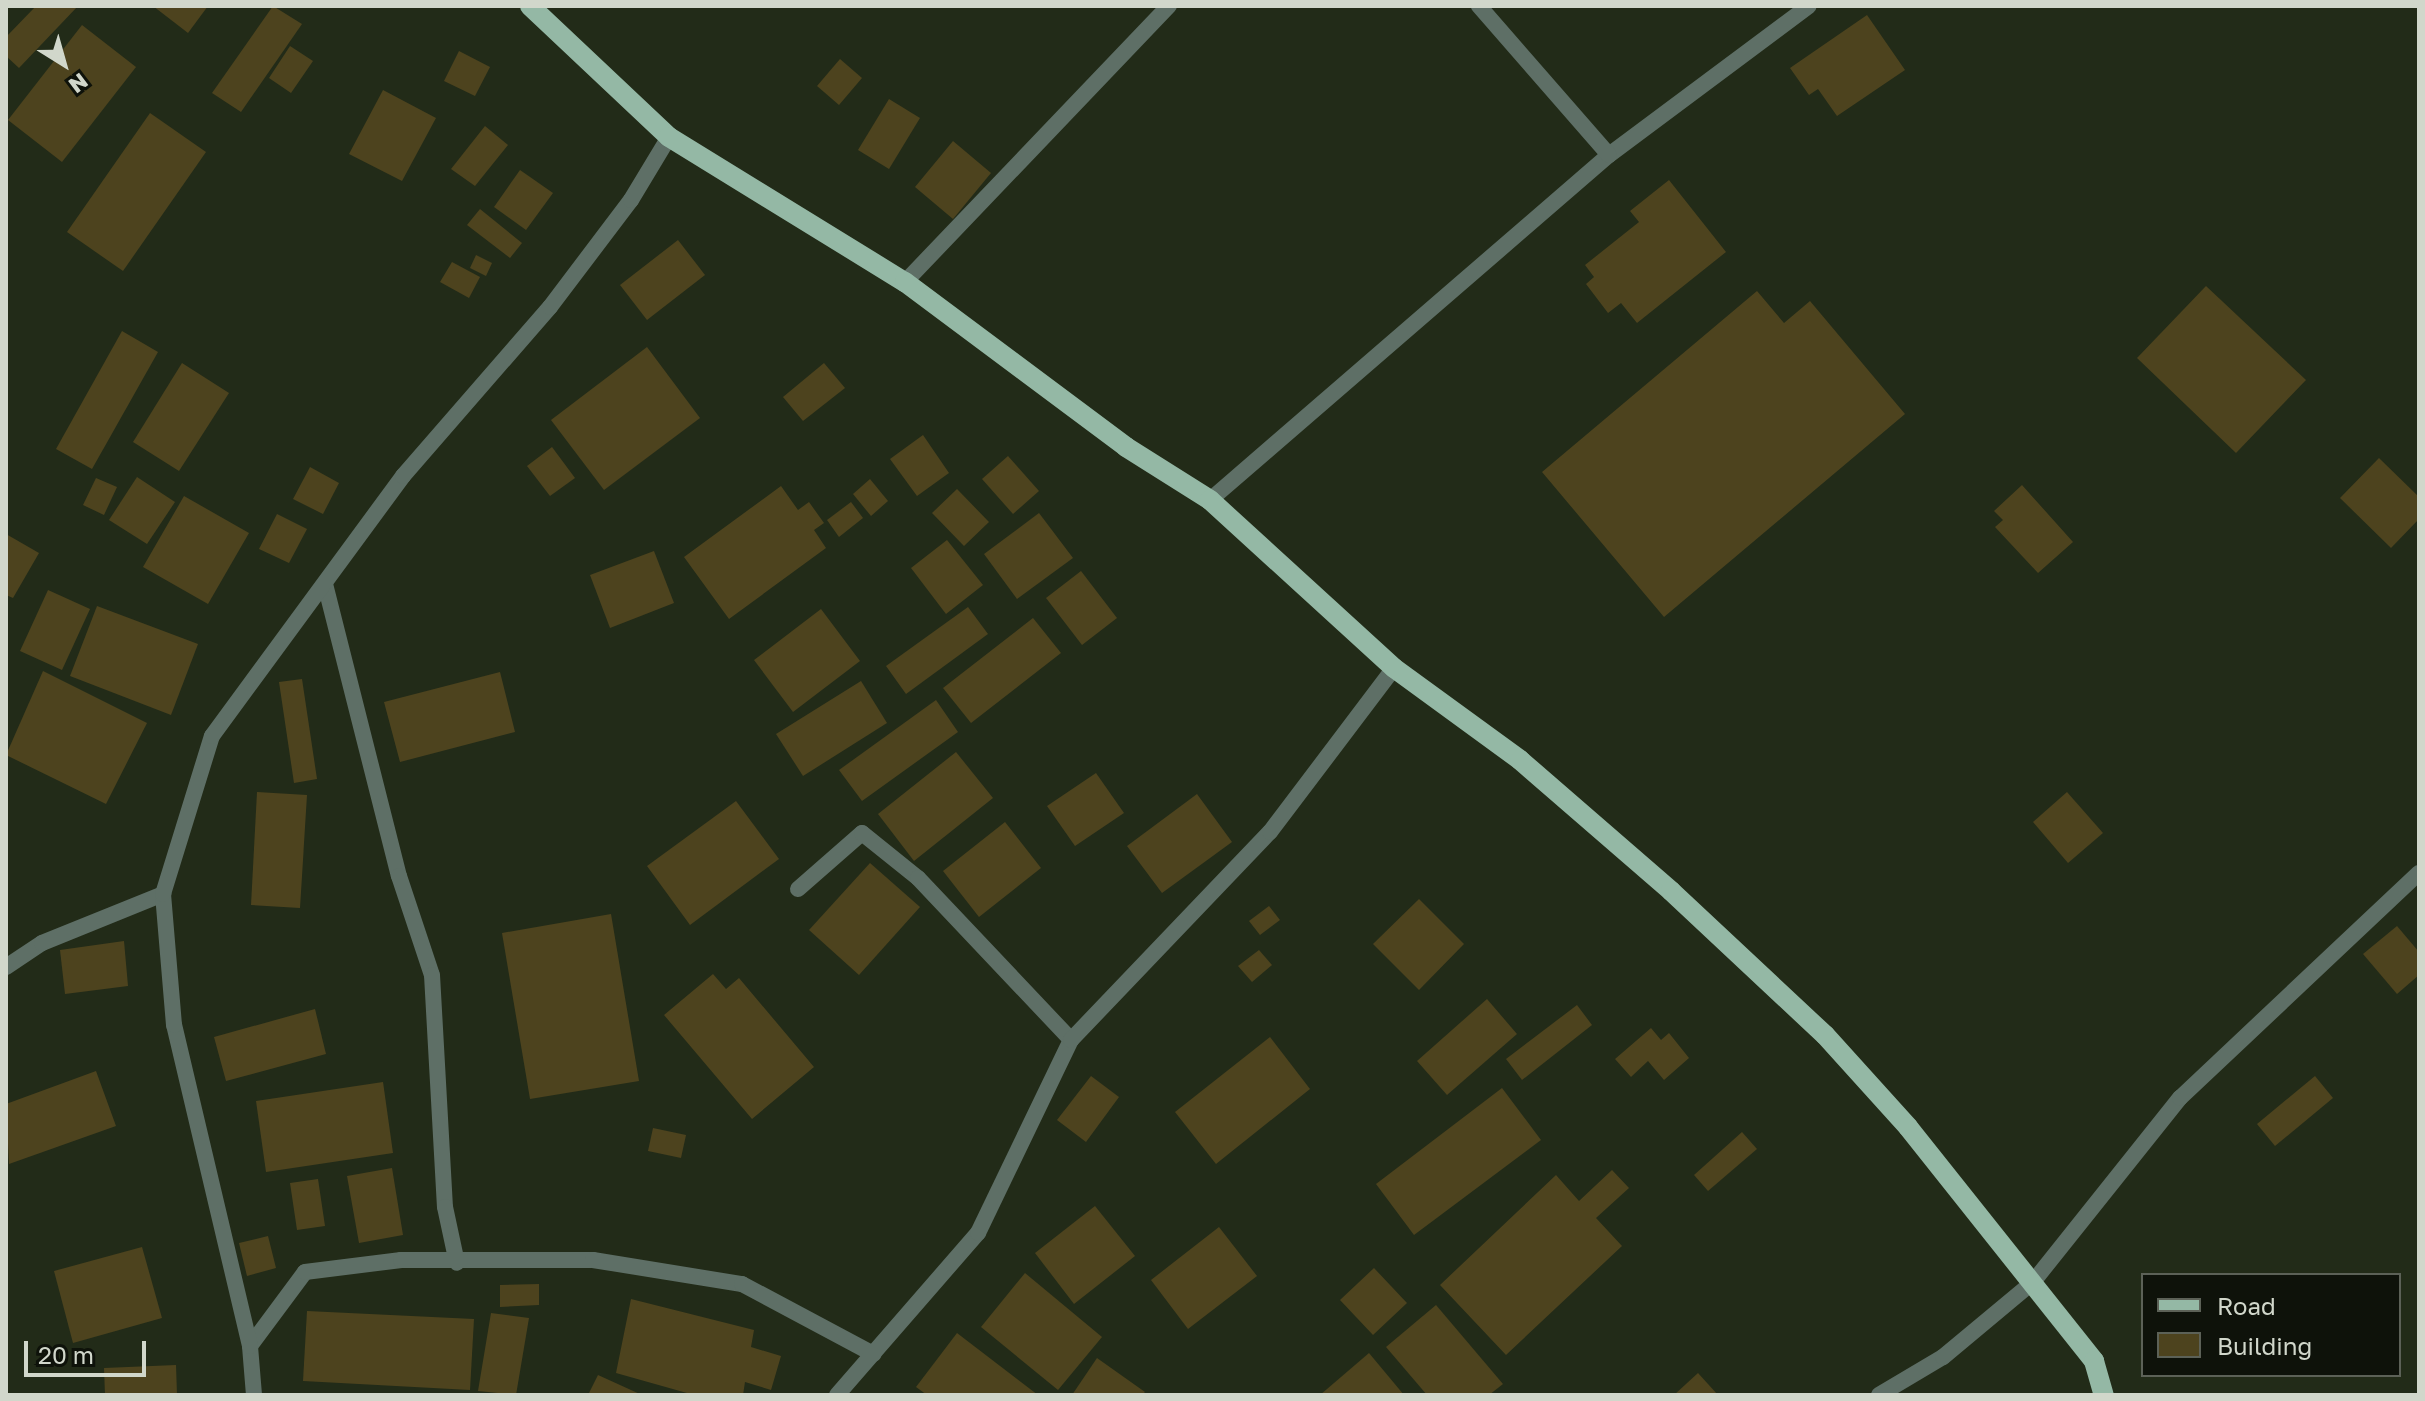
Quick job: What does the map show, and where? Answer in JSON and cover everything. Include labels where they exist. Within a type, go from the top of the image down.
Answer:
[{"type":"main road","points":[[530,6],[669,137],[905,282],[1126,447],[1210,500],[1394,668],[1532,770],[1825,1035],[2033,1282],[2094,1361],[2104,1395]]},
{"type":"street","points":[[905,282],[1169,6]]},
{"type":"street","points":[[1479,6],[1609,155]]},
{"type":"street","points":[[1210,500],[1609,155],[1809,6]]},
{"type":"street","points":[[254,1395],[250,1346],[174,1025],[163,894],[212,736],[403,476],[550,307],[631,200],[669,137]]},
{"type":"street","points":[[325,584],[399,876],[432,975],[445,1207],[457,1263]]},
{"type":"street","points":[[837,1395],[978,1233],[1071,1040],[1270,832],[1394,668]]},
{"type":"street","points":[[798,889],[862,833],[918,878],[1071,1040]]},
{"type":"street","points":[[1879,1395],[1943,1357],[2033,1282],[2180,1098],[2419,873]]},
{"type":"street","points":[[6,967],[42,943],[163,894]]},
{"type":"street","points":[[250,1346],[305,1272],[401,1260],[457,1263],[593,1260],[742,1284],[873,1354]]},
{"type":"building","points":[[36,6],[78,6],[19,68],[6,56],[6,37]]},
{"type":"building","points":[[153,6],[208,6],[188,33]]},
{"type":"building","points":[[273,6],[302,24],[241,112],[212,93]]},
{"type":"building","points":[[1867,15],[1905,70],[1837,116],[1818,89],[1809,95],[1790,68]]},
{"type":"building","points":[[82,25],[136,67],[62,162],[8,120]]},
{"type":"building","points":[[290,46],[313,61],[291,93],[269,78]]},
{"type":"building","points":[[459,51],[490,67],[475,96],[444,81]]},
{"type":"building","points":[[840,59],[862,78],[839,105],[817,86]]},
{"type":"building","points":[[383,90],[436,118],[402,181],[349,154]]},
{"type":"building","points":[[889,99],[920,118],[889,169],[858,150]]},
{"type":"building","points":[[150,113],[206,152],[123,271],[67,232]]},
{"type":"building","points":[[485,126],[508,145],[475,186],[451,169]]},
{"type":"building","points":[[953,141],[991,173],[953,219],[915,187]]},
{"type":"building","points":[[520,170],[553,193],[526,230],[494,207]]},
{"type":"building","points":[[1669,180],[1726,252],[1637,323],[1621,303],[1608,313],[1586,284],[1594,277],[1585,265],[1639,222],[1630,211]]},
{"type":"building","points":[[480,209],[522,243],[510,258],[467,225]]},
{"type":"building","points":[[678,240],[705,275],[647,320],[620,285]]},
{"type":"building","points":[[476,255],[492,263],[486,276],[470,268]]},
{"type":"building","points":[[452,262],[480,277],[469,298],[440,282]]},
{"type":"building","points":[[2206,286],[2306,380],[2236,453],[2137,358]]},
{"type":"building","points":[[1757,291],[1784,323],[1810,301],[1905,414],[1664,617],[1542,472]]},
{"type":"building","points":[[122,331],[158,352],[92,469],[56,449]]},
{"type":"building","points":[[647,347],[700,418],[604,490],[551,420]]},
{"type":"building","points":[[182,363],[229,393],[179,471],[133,442]]},
{"type":"building","points":[[824,363],[845,388],[803,421],[783,397]]},
{"type":"building","points":[[923,435],[949,473],[917,496],[890,459]]},
{"type":"building","points":[[552,447],[575,478],[550,496],[527,466]]},
{"type":"building","points":[[1008,456],[1039,491],[1013,514],[982,479]]},
{"type":"building","points":[[2379,458],[2419,497],[2419,519],[2391,548],[2340,498]]},
{"type":"building","points":[[310,467],[339,483],[323,514],[293,499]]},
{"type":"building","points":[[137,477],[175,502],[147,544],[109,520]]},
{"type":"building","points":[[96,478],[117,487],[104,515],[83,505]]},
{"type":"building","points":[[870,479],[888,501],[871,516],[853,494]]},
{"type":"building","points":[[2022,485],[2073,542],[2038,573],[1995,527],[2003,520],[1994,511]]},
{"type":"building","points":[[781,486],[798,510],[809,502],[824,523],[814,530],[826,548],[729,619],[684,557]]},
{"type":"building","points":[[957,489],[989,522],[964,546],[932,513]]},
{"type":"building","points":[[184,496],[249,533],[208,604],[143,567]]},
{"type":"building","points":[[851,502],[863,518],[839,537],[827,520]]},
{"type":"building","points":[[1039,513],[1073,558],[1017,599],[984,554]]},
{"type":"building","points":[[277,514],[307,529],[289,563],[259,549]]},
{"type":"building","points":[[6,534],[39,553],[13,598],[6,595]]},
{"type":"building","points":[[947,540],[983,585],[946,614],[911,568]]},
{"type":"building","points":[[654,551],[674,603],[610,628],[590,575]]},
{"type":"building","points":[[1081,571],[1117,618],[1082,645],[1046,598]]},
{"type":"building","points":[[48,590],[90,609],[62,670],[20,651]]},
{"type":"building","points":[[97,606],[198,644],[171,715],[70,676]]},
{"type":"building","points":[[968,607],[988,634],[906,694],[886,666]]},
{"type":"building","points":[[821,609],[860,661],[793,712],[754,660]]},
{"type":"building","points":[[1033,618],[1061,653],[971,723],[943,688]]},
{"type":"building","points":[[43,671],[147,723],[106,804],[6,755]]},
{"type":"building","points":[[500,672],[515,732],[400,762],[384,702]]},
{"type":"building","points":[[302,679],[317,779],[294,783],[279,682]]},
{"type":"building","points":[[861,681],[887,723],[803,776],[776,734]]},
{"type":"building","points":[[936,700],[958,732],[862,801],[839,770]]},
{"type":"building","points":[[956,752],[993,798],[914,861],[878,814]]},
{"type":"building","points":[[1096,773],[1124,813],[1075,846],[1047,806]]},
{"type":"building","points":[[257,792],[307,795],[300,908],[251,905]]},
{"type":"building","points":[[2067,792],[2103,833],[2068,863],[2033,822]]},
{"type":"building","points":[[1197,794],[1232,842],[1162,893],[1127,846]]},
{"type":"building","points":[[736,801],[779,859],[690,925],[647,866]]},
{"type":"building","points":[[1005,822],[1041,868],[979,917],[943,871]]},
{"type":"building","points":[[870,863],[920,907],[859,975],[809,930]]},
{"type":"building","points":[[1419,899],[1464,944],[1419,990],[1373,944]]},
{"type":"building","points":[[1269,906],[1280,920],[1260,935],[1249,921]]},
{"type":"building","points":[[611,914],[639,1081],[530,1099],[502,933]]},
{"type":"building","points":[[2397,926],[2419,952],[2419,975],[2397,994],[2363,954]]},
{"type":"building","points":[[124,941],[128,986],[65,994],[60,950]]},
{"type":"building","points":[[1259,950],[1272,965],[1252,982],[1238,966]]},
{"type":"building","points":[[713,974],[726,989],[739,978],[814,1067],[752,1119],[664,1015]]},
{"type":"building","points":[[1487,999],[1517,1034],[1447,1095],[1417,1061]]},
{"type":"building","points":[[1577,1005],[1592,1025],[1522,1080],[1506,1059]]},
{"type":"building","points":[[315,1009],[326,1054],[226,1081],[214,1037]]},
{"type":"building","points":[[1651,1028],[1661,1040],[1669,1033],[1689,1058],[1664,1080],[1648,1061],[1631,1077],[1615,1059]]},
{"type":"building","points":[[1270,1037],[1310,1089],[1216,1164],[1175,1112]]},
{"type":"building","points":[[96,1071],[116,1126],[9,1164],[6,1104]]},
{"type":"building","points":[[1091,1076],[1119,1097],[1086,1142],[1057,1120]]},
{"type":"building","points":[[2315,1076],[2333,1098],[2275,1146],[2257,1124]]},
{"type":"building","points":[[383,1082],[393,1153],[266,1172],[256,1101]]},
{"type":"building","points":[[1502,1088],[1541,1140],[1414,1235],[1376,1184]]},
{"type":"building","points":[[653,1128],[686,1135],[681,1158],[648,1151]]},
{"type":"building","points":[[1742,1132],[1757,1149],[1708,1191],[1694,1175]]},
{"type":"building","points":[[392,1168],[403,1235],[359,1243],[347,1176]]},
{"type":"building","points":[[1612,1170],[1629,1188],[1596,1218],[1622,1246],[1506,1355],[1440,1285],[1556,1175],[1579,1201]]},
{"type":"building","points":[[318,1179],[325,1226],[297,1230],[290,1183]]},
{"type":"building","points":[[1095,1206],[1135,1256],[1074,1304],[1035,1253]]},
{"type":"building","points":[[1219,1227],[1257,1276],[1188,1329],[1151,1280]]},
{"type":"building","points":[[268,1236],[276,1268],[247,1276],[239,1243]]},
{"type":"building","points":[[142,1247],[162,1318],[73,1343],[54,1271]]},
{"type":"building","points":[[1374,1268],[1407,1303],[1373,1335],[1340,1300]]},
{"type":"building","points":[[1025,1273],[1102,1337],[1058,1390],[981,1327]]},
{"type":"building","points":[[539,1284],[539,1305],[500,1307],[500,1285]]},
{"type":"building","points":[[631,1299],[754,1330],[751,1347],[781,1356],[771,1390],[745,1382],[743,1395],[694,1395],[616,1373]]},
{"type":"building","points":[[1436,1305],[1503,1384],[1489,1395],[1427,1395],[1386,1347]]},
{"type":"building","points":[[307,1311],[474,1319],[470,1390],[303,1381]]},
{"type":"building","points":[[491,1313],[529,1318],[516,1395],[478,1391]]},
{"type":"building","points":[[957,1333],[1038,1395],[927,1395],[916,1387]]},
{"type":"building","points":[[1369,1353],[1404,1395],[1320,1395]]},
{"type":"building","points":[[1097,1358],[1145,1392],[1142,1395],[1072,1395]]},
{"type":"building","points":[[176,1365],[177,1395],[105,1395],[104,1368]]},
{"type":"building","points":[[1698,1373],[1718,1395],[1674,1395]]},
{"type":"building","points":[[598,1375],[642,1395],[588,1395]]}]
